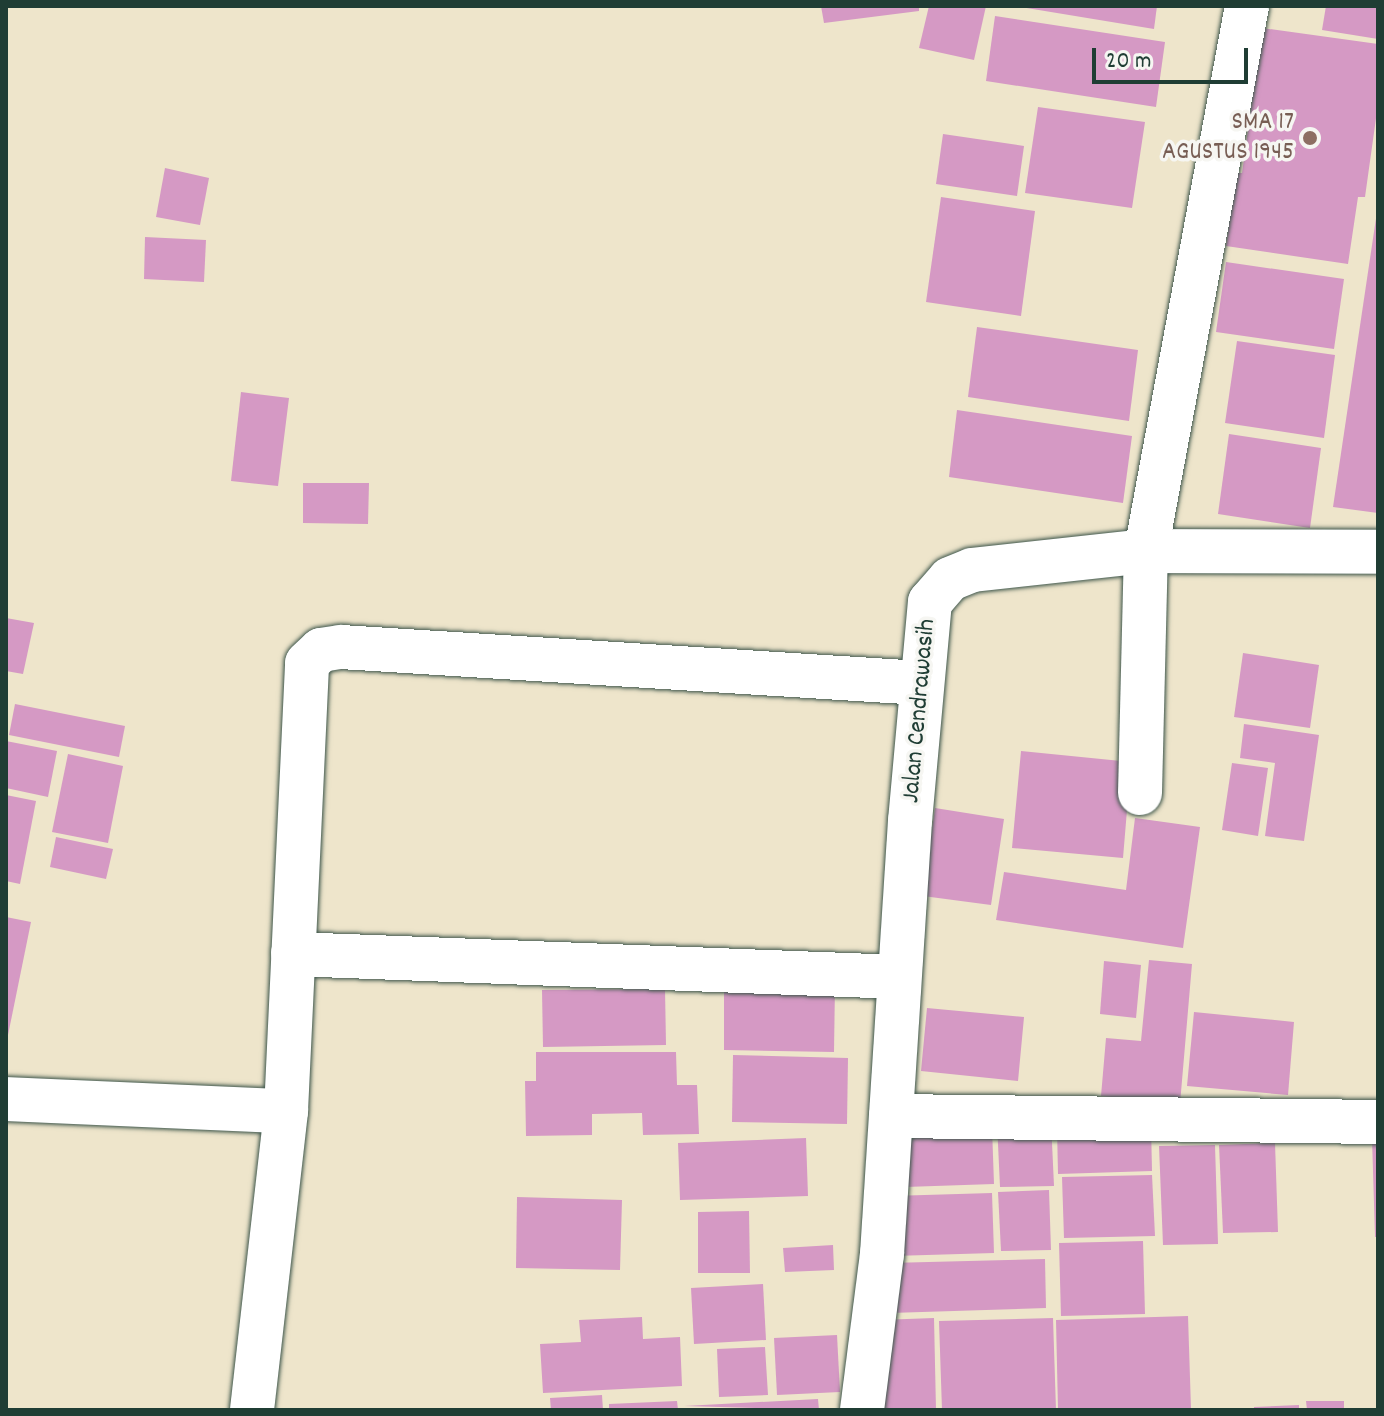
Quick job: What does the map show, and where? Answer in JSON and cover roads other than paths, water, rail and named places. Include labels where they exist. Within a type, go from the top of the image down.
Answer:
[{"type":"street","points":[[1140,793],[1146,551],[1247,6]]},
{"type":"street","name":"Jalan Cendrawasih","points":[[862,1410],[882,1254],[899,977],[930,602],[950,579],[972,570],[1146,551],[1378,552]]},
{"type":"street","points":[[252,1410],[286,1111],[307,663],[321,650],[921,683]]},
{"type":"street","points":[[293,954],[899,977]]},
{"type":"street","points":[[6,1099],[286,1111]]},
{"type":"street","points":[[891,1116],[1378,1122]]},
{"type":"place","name":"SMA 17 AGUSTUS 1945","points":[[1310,138]]}]
